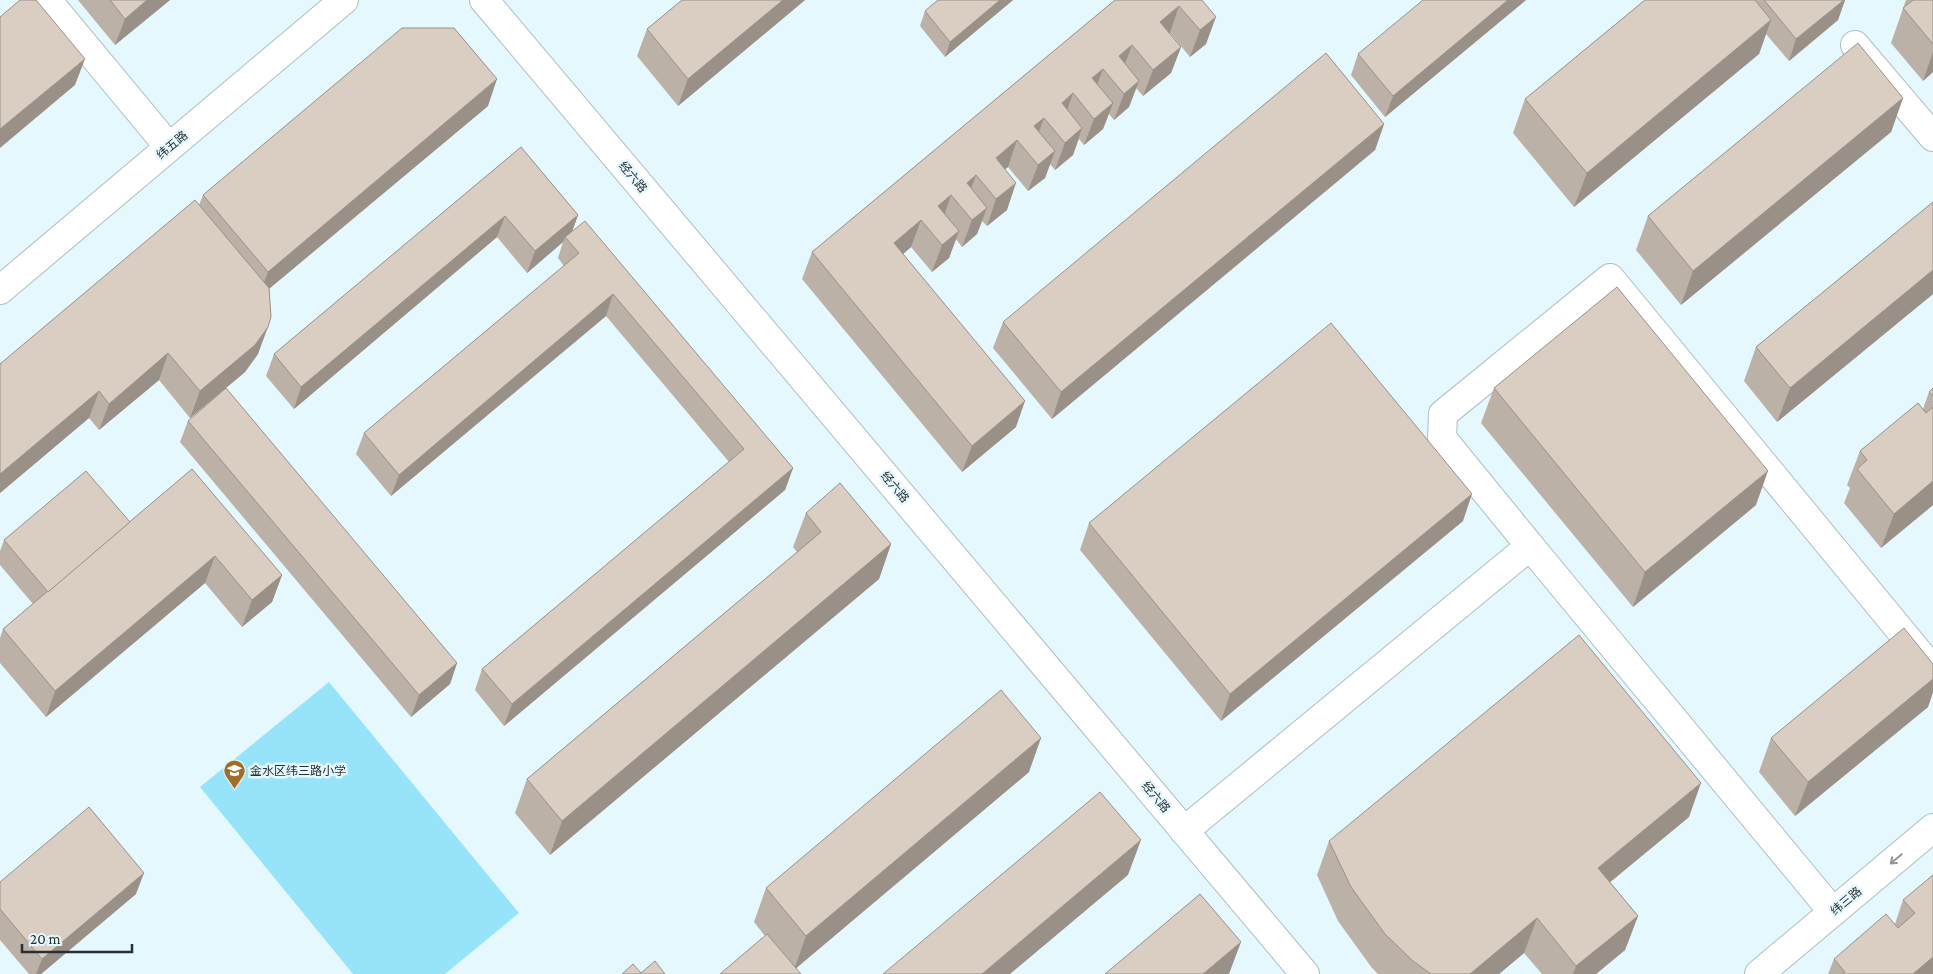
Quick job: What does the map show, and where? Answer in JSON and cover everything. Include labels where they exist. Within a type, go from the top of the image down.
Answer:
[{"type":"street","points":[[47,0],[169,147]]},
{"type":"street","name":"纬五路","points":[[0,290],[344,0]]},
{"type":"street","name":"经六路","points":[[484,0],[1306,974]]},
{"type":"street","points":[[1855,45],[1933,137]]},
{"type":"street","points":[[1833,912],[1442,438],[1443,414],[1610,278],[1933,670]]},
{"type":"street","points":[[1184,831],[1530,546]]},
{"type":"street","name":"纬三路","points":[[1760,974],[1933,828]]},
{"type":"shaded area","points":[[329,682],[519,913],[445,974],[353,974],[200,787]]},
{"type":"building","points":[[20,0],[36,0],[85,59],[0,129],[0,17]]},
{"type":"building","points":[[110,0],[147,0],[125,19]]},
{"type":"building","points":[[682,0],[783,0],[688,79],[647,29]]},
{"type":"building","points":[[938,0],[1000,0],[950,42],[925,11]]},
{"type":"building","points":[[1115,0],[1202,0],[1216,17],[1200,30],[1179,6],[1160,22],[1181,47],[1153,70],[1132,45],[1119,56],[1139,81],[1124,94],[1103,69],[1092,78],[1113,103],[1094,119],[1073,93],[1062,103],[1082,128],[1065,143],[1044,118],[1034,126],[1055,151],[1038,165],[1017,140],[996,158],[1016,183],[996,199],[976,175],[967,183],[987,208],[972,220],[951,195],[938,206],[959,231],[942,245],[921,220],[894,243],[1025,401],[972,446],[812,252]]},
{"type":"building","points":[[1423,0],[1508,0],[1393,96],[1358,54]]},
{"type":"building","points":[[1645,0],[1755,0],[1771,20],[1587,173],[1525,99]]},
{"type":"building","points":[[1764,0],[1844,0],[1796,39]]},
{"type":"building","points":[[1913,0],[1933,0],[1933,44],[1903,8]]},
{"type":"building","points":[[402,28],[454,28],[497,79],[268,272],[203,195]]},
{"type":"building","points":[[1858,43],[1903,98],[1693,271],[1648,216]]},
{"type":"building","points":[[1326,53],[1384,124],[1061,392],[1003,322]]},
{"type":"building","points":[[521,147],[578,215],[535,251],[505,216],[301,387],[274,354]]},
{"type":"building","points":[[195,200],[269,288],[271,317],[268,327],[255,345],[200,391],[168,353],[109,404],[99,391],[0,474],[0,364]]},
{"type":"building","points":[[1933,202],[1933,270],[1790,388],[1756,347]]},
{"type":"building","points":[[585,221],[793,468],[512,704],[482,669],[744,449],[613,294],[399,475],[364,433],[579,253],[565,237]]},
{"type":"building","points":[[1617,287],[1768,471],[1645,572],[1494,388]]},
{"type":"building","points":[[1331,323],[1472,494],[1230,694],[1089,523]]},
{"type":"building","points":[[226,388],[457,663],[419,695],[188,421]]},
{"type":"building","points":[[1933,388],[1933,396],[1929,392]]},
{"type":"building","points":[[1918,403],[1926,413],[1933,407],[1933,481],[1894,514],[1857,469],[1867,460],[1860,451]]},
{"type":"building","points":[[192,469],[282,575],[252,600],[215,556],[55,691],[3,629]]},
{"type":"building","points":[[86,471],[130,522],[48,592],[4,540]]},
{"type":"building","points":[[840,483],[891,544],[562,821],[527,779],[821,532],[806,513]]},
{"type":"building","points":[[1904,628],[1933,664],[1933,679],[1808,782],[1771,738]]},
{"type":"building","points":[[1579,635],[1701,783],[1598,868],[1638,916],[1576,966],[1537,918],[1470,974],[1431,974],[1413,961],[1385,934],[1351,887],[1329,841]]},
{"type":"building","points":[[1001,690],[1041,738],[806,936],[766,888]]},
{"type":"building","points":[[1100,792],[1141,840],[982,974],[883,974]]},
{"type":"building","points":[[89,807],[144,873],[42,959],[0,909],[0,882]]},
{"type":"building","points":[[1933,875],[1933,957],[1913,974],[1842,974],[1845,972],[1834,959],[1886,914],[1898,928],[1915,913],[1903,900]]},
{"type":"building","points":[[1200,894],[1241,942],[1203,974],[1105,974]]},
{"type":"building","points":[[767,934],[801,974],[720,974]]},
{"type":"building","points":[[655,961],[665,974],[622,974],[633,964],[641,973]]},
{"type":"place","name":"金水区纬三路小学","points":[[234,790]]}]
